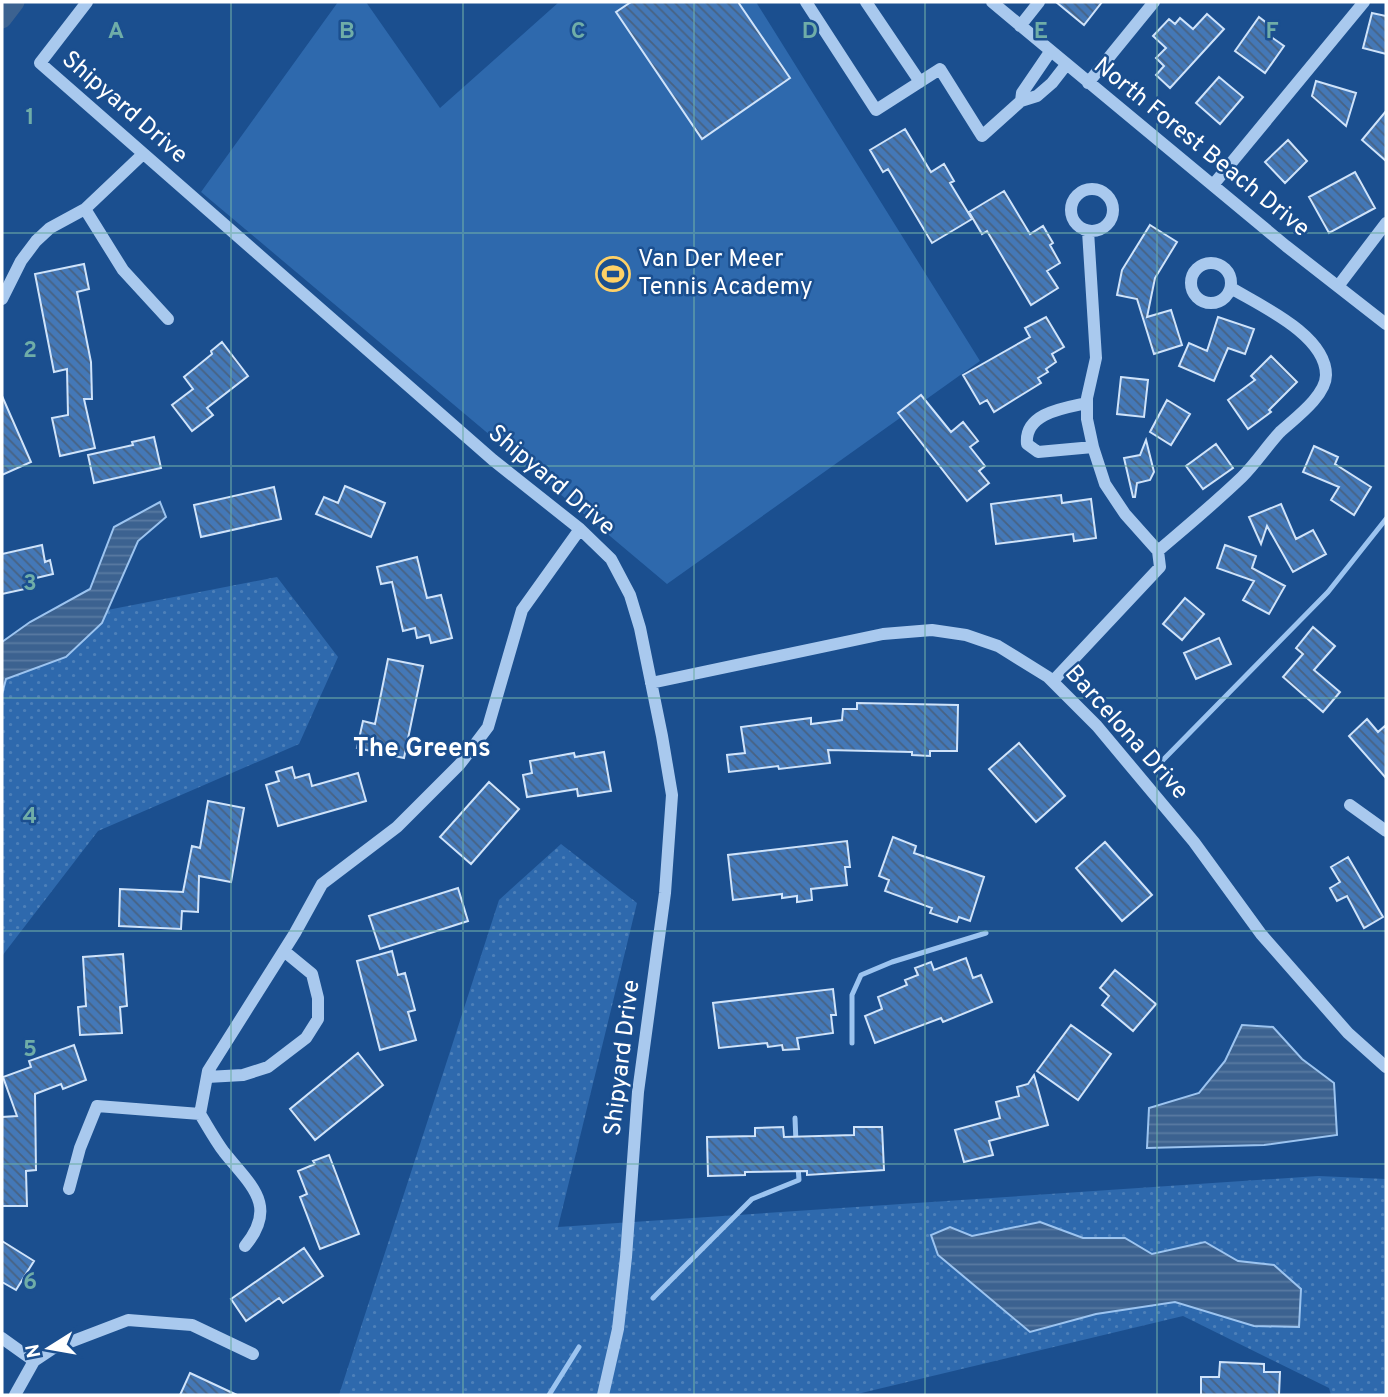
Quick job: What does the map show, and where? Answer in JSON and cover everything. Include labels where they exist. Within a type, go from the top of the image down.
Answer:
[{"type":"street","name":"Shipyard Drive","points":[[87,2],[40,63],[493,460],[580,529],[611,559],[630,595],[651,683],[672,795],[665,893],[638,1091],[625,1269],[618,1329],[603,1395]]},
{"type":"street","points":[[806,2],[876,110],[940,69],[982,136],[1021,101],[1037,96],[1066,65]]},
{"type":"street","points":[[866,2],[919,82]]},
{"type":"street","name":"North Forest Beach Drive","points":[[992,2],[1286,246],[1386,324]]},
{"type":"street","points":[[1020,26],[1039,2]]},
{"type":"street","points":[[1088,83],[1154,2]]},
{"type":"street","points":[[1213,185],[1364,2]]},
{"type":"street","points":[[1021,101],[1022,93],[1050,52]]},
{"type":"street","points":[[2,299],[21,261],[36,241],[50,228],[85,209],[143,154]]},
{"type":"street","points":[[85,209],[123,270],[168,319]]},
{"type":"street","points":[[1339,285],[1386,223]]},
{"type":"street","points":[[1052,681],[1160,567],[1158,551],[1125,514],[1105,484],[1087,419],[1087,403],[1096,358],[1088,231]]},
{"type":"street","points":[[1158,551],[1244,475],[1278,434],[1323,388],[1326,375],[1320,355],[1299,329],[1231,288]]},
{"type":"street","points":[[1087,403],[1057,410],[1031,424],[1026,434],[1027,444],[1038,452],[1093,447]]},
{"type":"street","points":[[245,1246],[258,1228],[261,1218],[259,1201],[248,1180],[224,1152],[200,1114],[208,1071],[284,951],[322,884],[397,827],[460,764],[488,727],[522,610],[580,529]]},
{"type":"street","name":"Barcelona Drive","points":[[651,683],[883,634],[932,630],[965,635],[998,646],[1052,681],[1097,726],[1194,842],[1261,933],[1348,1033],[1386,1067]]},
{"type":"street","points":[[1350,805],[1386,831]]},
{"type":"street","points":[[207,1077],[243,1075],[268,1067],[306,1038],[318,1019],[318,998],[312,974],[284,951]]},
{"type":"street","points":[[69,1189],[80,1148],[97,1106],[200,1114]]},
{"type":"street","points":[[15,1395],[34,1361],[52,1349],[128,1320],[192,1325],[253,1354]]},
{"type":"street","points":[[2,1338],[34,1361]]},
{"type":"shaded area","name":"Van Der Meer Tennis Academy","points":[[338,2],[366,2],[440,108],[559,2],[756,2],[980,361],[667,584],[201,192]]},
{"type":"shaded area","points":[[160,502],[166,517],[138,541],[102,623],[66,657],[6,679],[2,694],[2,642],[30,622],[90,589],[114,527]]},
{"type":"shaded area","points":[[277,577],[338,657],[299,744],[98,831],[2,956],[2,685],[51,621]]},
{"type":"shaded area","points":[[561,844],[637,903],[558,1227],[1318,1176],[1386,1179],[1386,1395],[1331,1395],[1329,1388],[1183,1316],[853,1395],[339,1395],[499,900]]},
{"type":"shaded area","points":[[1242,1025],[1273,1027],[1302,1059],[1334,1083],[1337,1135],[1264,1145],[1147,1148],[1149,1108],[1199,1093],[1225,1061]]},
{"type":"shaded area","points":[[1040,1222],[1083,1238],[1125,1238],[1152,1254],[1205,1242],[1238,1261],[1274,1265],[1301,1289],[1299,1327],[1254,1326],[1175,1302],[1096,1314],[1030,1332],[938,1255],[931,1235],[950,1227],[972,1236]]},
{"type":"building","points":[[631,2],[738,2],[790,78],[702,139],[616,12]]},
{"type":"building","points":[[1056,2],[1102,2],[1084,25]]},
{"type":"building","points":[[1372,13],[1386,16],[1386,54],[1363,48]]},
{"type":"building","points":[[1207,14],[1224,29],[1170,88],[1156,75],[1164,66],[1156,58],[1166,48],[1153,36],[1169,19],[1175,24],[1180,18],[1193,29]]},
{"type":"building","points":[[1259,17],[1272,27],[1267,34],[1284,46],[1265,73],[1235,51]]},
{"type":"building","points":[[1219,77],[1243,97],[1220,124],[1196,103]]},
{"type":"building","points":[[1316,81],[1356,93],[1346,126],[1312,96]]},
{"type":"building","points":[[1386,111],[1386,161],[1362,140]]},
{"type":"building","points":[[905,129],[931,172],[944,164],[954,181],[950,183],[972,219],[932,243],[888,169],[883,172],[870,150]]},
{"type":"building","points":[[1288,140],[1307,161],[1285,183],[1265,162]]},
{"type":"building","points":[[1355,172],[1375,208],[1329,233],[1309,197]]},
{"type":"building","points":[[1004,191],[1030,234],[1043,226],[1060,263],[1047,271],[1058,288],[1031,305],[987,231],[982,234],[969,212]]},
{"type":"building","points":[[1150,225],[1177,242],[1155,278],[1147,317],[1171,310],[1182,345],[1154,354],[1137,299],[1117,295],[1122,270]]},
{"type":"building","points":[[84,264],[89,289],[77,292],[91,362],[92,399],[84,399],[95,448],[60,456],[52,418],[68,415],[67,369],[54,372],[35,274]]},
{"type":"building","points":[[1046,317],[1064,347],[1052,354],[1056,362],[1046,369],[1048,372],[1038,378],[1041,383],[994,412],[987,400],[980,404],[963,375],[1030,337],[1025,328]]},
{"type":"building","points":[[1218,317],[1254,329],[1245,354],[1228,348],[1214,381],[1179,366],[1189,343],[1207,351]]},
{"type":"building","points":[[222,342],[248,376],[207,408],[213,415],[192,431],[172,405],[193,389],[184,377]]},
{"type":"building","points":[[1271,356],[1297,382],[1269,410],[1271,412],[1248,429],[1228,400],[1255,380],[1251,376]]},
{"type":"building","points":[[1121,377],[1148,380],[1144,417],[1117,414]]},
{"type":"building","points":[[921,395],[951,432],[963,422],[978,441],[970,447],[985,466],[979,471],[989,483],[967,501],[898,413]]},
{"type":"building","points":[[2,396],[31,462],[2,475]]},
{"type":"building","points":[[1167,400],[1190,414],[1171,445],[1150,432]]},
{"type":"building","points":[[154,437],[161,468],[94,483],[88,455],[133,445],[132,442]]},
{"type":"building","points":[[1146,440],[1154,472],[1150,480],[1137,483],[1133,497],[1124,458],[1140,455]]},
{"type":"building","points":[[1216,444],[1233,468],[1203,489],[1186,466]]},
{"type":"building","points":[[1314,446],[1338,457],[1335,464],[1371,487],[1354,515],[1331,500],[1339,487],[1303,472]]},
{"type":"building","points":[[345,486],[385,503],[371,537],[316,514],[324,497],[338,503]]},
{"type":"building","points":[[274,487],[281,519],[201,537],[194,505]]},
{"type":"building","points":[[1061,495],[1062,503],[1091,499],[1096,538],[1074,541],[1073,534],[996,544],[991,504]]},
{"type":"building","points":[[1281,504],[1296,539],[1313,530],[1326,554],[1293,572],[1267,526],[1261,544],[1249,517]]},
{"type":"building","points":[[42,545],[45,562],[50,560],[53,574],[32,579],[34,587],[2,594],[2,554]]},
{"type":"building","points":[[1225,545],[1256,556],[1252,568],[1285,586],[1269,614],[1243,600],[1254,581],[1217,568]]},
{"type":"building","points":[[417,557],[427,598],[441,595],[452,638],[431,643],[429,635],[417,638],[415,628],[403,631],[392,582],[381,584],[377,567]]},
{"type":"building","points":[[1185,598],[1204,614],[1182,640],[1163,624]]},
{"type":"building","points":[[1313,627],[1335,646],[1314,670],[1340,692],[1323,712],[1283,677],[1303,654],[1296,648]]},
{"type":"building","points":[[1219,638],[1231,664],[1196,679],[1184,653]]},
{"type":"building","points":[[388,659],[423,666],[404,758],[357,748],[363,721],[375,724]]},
{"type":"building","points":[[857,703],[958,705],[957,751],[930,751],[930,756],[912,755],[912,752],[828,750],[830,763],[729,772],[727,755],[745,753],[741,727],[811,718],[811,724],[842,720],[843,709],[857,709]]},
{"type":"building","points":[[1367,719],[1378,732],[1386,725],[1386,778],[1349,736]]},
{"type":"building","points":[[1019,743],[1065,796],[1036,822],[989,769]]},
{"type":"building","points":[[604,752],[611,791],[578,796],[577,789],[527,797],[523,775],[532,773],[530,761],[574,753],[575,757]]},
{"type":"building","points":[[292,767],[295,778],[309,774],[312,786],[358,773],[366,801],[278,826],[266,785],[279,781],[276,772]]},
{"type":"building","points":[[489,782],[519,809],[471,864],[440,837]]},
{"type":"building","points":[[208,801],[244,808],[231,882],[199,876],[198,912],[182,911],[181,929],[119,926],[120,889],[183,892],[192,846],[200,848]]},
{"type":"building","points":[[893,837],[916,846],[914,853],[984,877],[970,921],[959,917],[957,922],[930,913],[932,908],[885,891],[889,880],[879,876]]},
{"type":"building","points":[[847,841],[850,867],[845,867],[847,885],[811,889],[812,900],[797,902],[797,896],[782,898],[782,894],[733,900],[728,855]]},
{"type":"building","points":[[1105,842],[1152,895],[1122,921],[1076,868]]},
{"type":"building","points":[[1348,857],[1383,917],[1364,928],[1347,896],[1337,901],[1330,888],[1340,882],[1331,867]]},
{"type":"building","points":[[458,888],[468,921],[380,949],[369,916]]},
{"type":"building","points":[[392,951],[398,975],[405,973],[415,1010],[408,1012],[416,1040],[380,1050],[357,961]]},
{"type":"building","points":[[123,954],[127,1006],[120,1007],[122,1033],[80,1035],[78,1007],[86,1006],[83,957]]},
{"type":"building","points":[[966,958],[973,978],[981,975],[992,1002],[943,1022],[941,1018],[875,1043],[865,1016],[882,1009],[878,997],[907,985],[905,980],[918,975],[915,968],[931,962],[934,970]]},
{"type":"building","points":[[1115,970],[1156,1004],[1133,1031],[1102,1005],[1109,996],[1100,988]]},
{"type":"building","points":[[833,989],[836,1015],[831,1015],[833,1033],[797,1038],[799,1049],[783,1050],[782,1045],[768,1047],[767,1043],[719,1048],[713,1003]]},
{"type":"building","points":[[1071,1025],[1111,1054],[1078,1100],[1037,1071]]},
{"type":"building","points":[[74,1045],[86,1080],[63,1089],[61,1084],[35,1094],[36,1170],[26,1171],[27,1206],[2,1206],[2,1117],[17,1116],[3,1077],[31,1067],[29,1061]]},
{"type":"building","points":[[358,1053],[383,1085],[315,1140],[290,1109]]},
{"type":"building","points":[[1034,1075],[1048,1125],[989,1141],[993,1155],[964,1162],[955,1130],[1000,1118],[996,1102],[1019,1096],[1017,1087],[1028,1084]]},
{"type":"building","points":[[783,1127],[784,1137],[854,1135],[854,1127],[882,1127],[884,1170],[807,1175],[807,1171],[745,1172],[745,1175],[708,1176],[707,1137],[755,1136],[755,1128]]},
{"type":"building","points":[[329,1155],[359,1234],[320,1249],[300,1197],[307,1194],[298,1171]]},
{"type":"building","points":[[2,1241],[34,1261],[16,1290],[2,1282]]},
{"type":"building","points":[[304,1248],[323,1276],[283,1303],[279,1298],[246,1321],[231,1299]]},
{"type":"building","points":[[1220,1362],[1264,1364],[1264,1372],[1280,1372],[1279,1395],[1201,1395],[1201,1377],[1219,1377]]},
{"type":"building","points":[[190,1373],[237,1395],[180,1395]]},
{"type":"waterway","points":[[2,19],[15,2]]},
{"type":"waterway","points":[[1163,760],[1328,592],[1386,519]]},
{"type":"waterway","points":[[852,1043],[852,995],[861,975],[892,962],[986,933]]},
{"type":"waterway","points":[[795,1118],[796,1143]]},
{"type":"waterway","points":[[653,1298],[752,1199],[799,1180],[798,1166]]},
{"type":"waterway","points":[[549,1395],[579,1347]]},
{"type":"place","name":"Van Der Meer Tennis Academy","points":[[613,274]]},
{"type":"district","name":"The Greens","points":[[422,749]]}]
